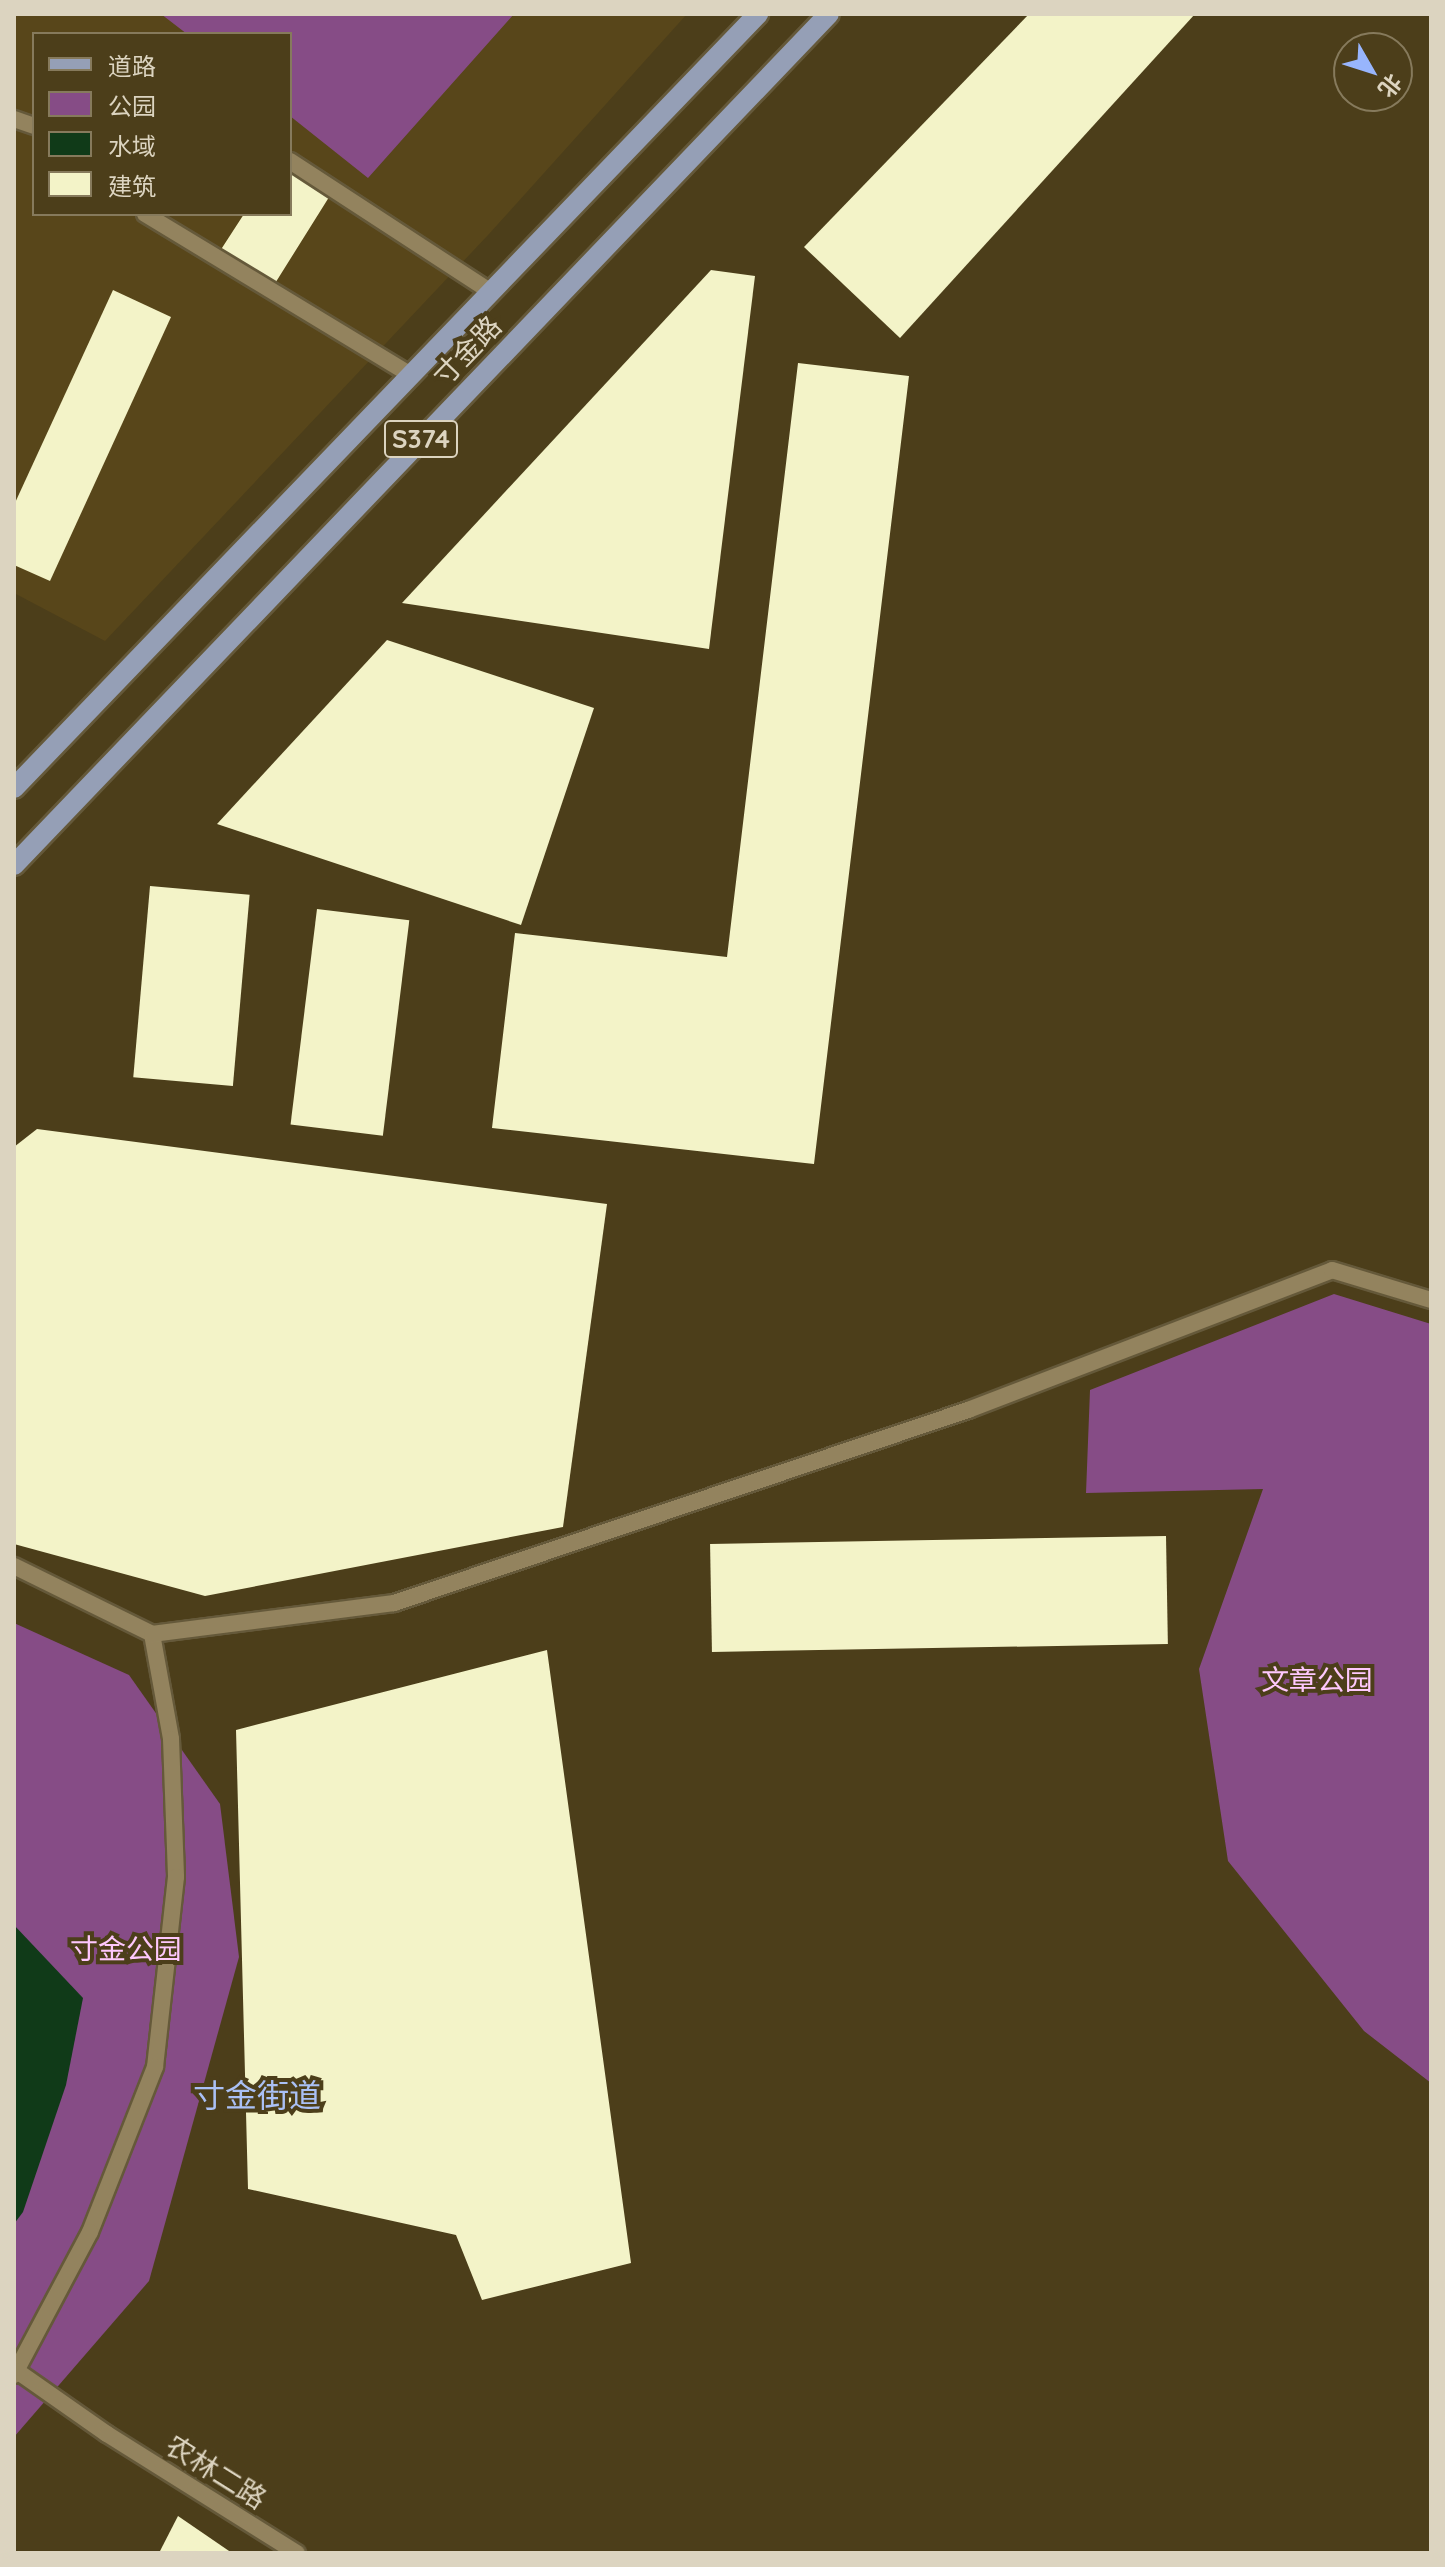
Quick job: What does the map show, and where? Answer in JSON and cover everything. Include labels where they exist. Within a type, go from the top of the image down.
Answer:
[{"type":"main road","name":"寸金路","points":[[14,788],[758,14]]},
{"type":"main road","name":"寸金路","points":[[14,865],[829,14]]},
{"type":"street","points":[[292,162],[491,292]]},
{"type":"street","points":[[148,216],[411,375]]},
{"type":"street","points":[[14,1566],[152,1634],[394,1603],[968,1410],[1332,1270],[1431,1300]]},
{"type":"street","points":[[16,2373],[90,2232],[155,2067],[176,1877],[171,1739],[152,1634]]},
{"type":"street","name":"农林二路","points":[[16,2373],[297,2553]]},
{"type":"shaded area","points":[[14,14],[687,14],[489,234],[105,641],[14,593]]},
{"type":"green space","points":[[161,14],[514,14],[368,178],[292,118],[292,32],[184,32]]},
{"type":"green space","name":"文章公园","points":[[1334,1294],[1431,1324],[1431,2083],[1364,2031],[1228,1861],[1199,1669],[1263,1489],[1086,1493],[1090,1390]]},
{"type":"green space","name":"寸金公园","points":[[14,1623],[129,1675],[220,1804],[239,1957],[149,2281],[14,2437]]},
{"type":"water","points":[[14,1925],[83,1998],[66,2085],[23,2212],[14,2224]]},
{"type":"building","points":[[1029,14],[1195,14],[900,338],[804,247]]},
{"type":"building","points":[[292,169],[331,194],[274,285],[220,251],[243,216],[292,216]]},
{"type":"building","points":[[711,270],[755,276],[709,649],[402,603]]},
{"type":"building","points":[[113,290],[171,317],[50,581],[14,565],[14,505]]},
{"type":"building","points":[[798,363],[909,376],[814,1164],[492,1128],[515,933],[727,957]]},
{"type":"building","points":[[387,640],[594,708],[521,925],[217,824]]},
{"type":"building","points":[[150,886],[250,895],[233,1086],[133,1077]]},
{"type":"building","points":[[317,909],[409,920],[383,1136],[291,1124]]},
{"type":"building","points":[[37,1129],[607,1204],[563,1527],[205,1596],[14,1544],[14,1147]]},
{"type":"building","points":[[1166,1536],[1168,1644],[712,1652],[710,1544]]},
{"type":"building","points":[[547,1650],[631,2263],[482,2300],[456,2235],[248,2189],[236,1730]]},
{"type":"building","points":[[178,2516],[232,2553],[159,2553]]},
{"type":"district","name":"寸金街道","points":[[257,2095]]}]
